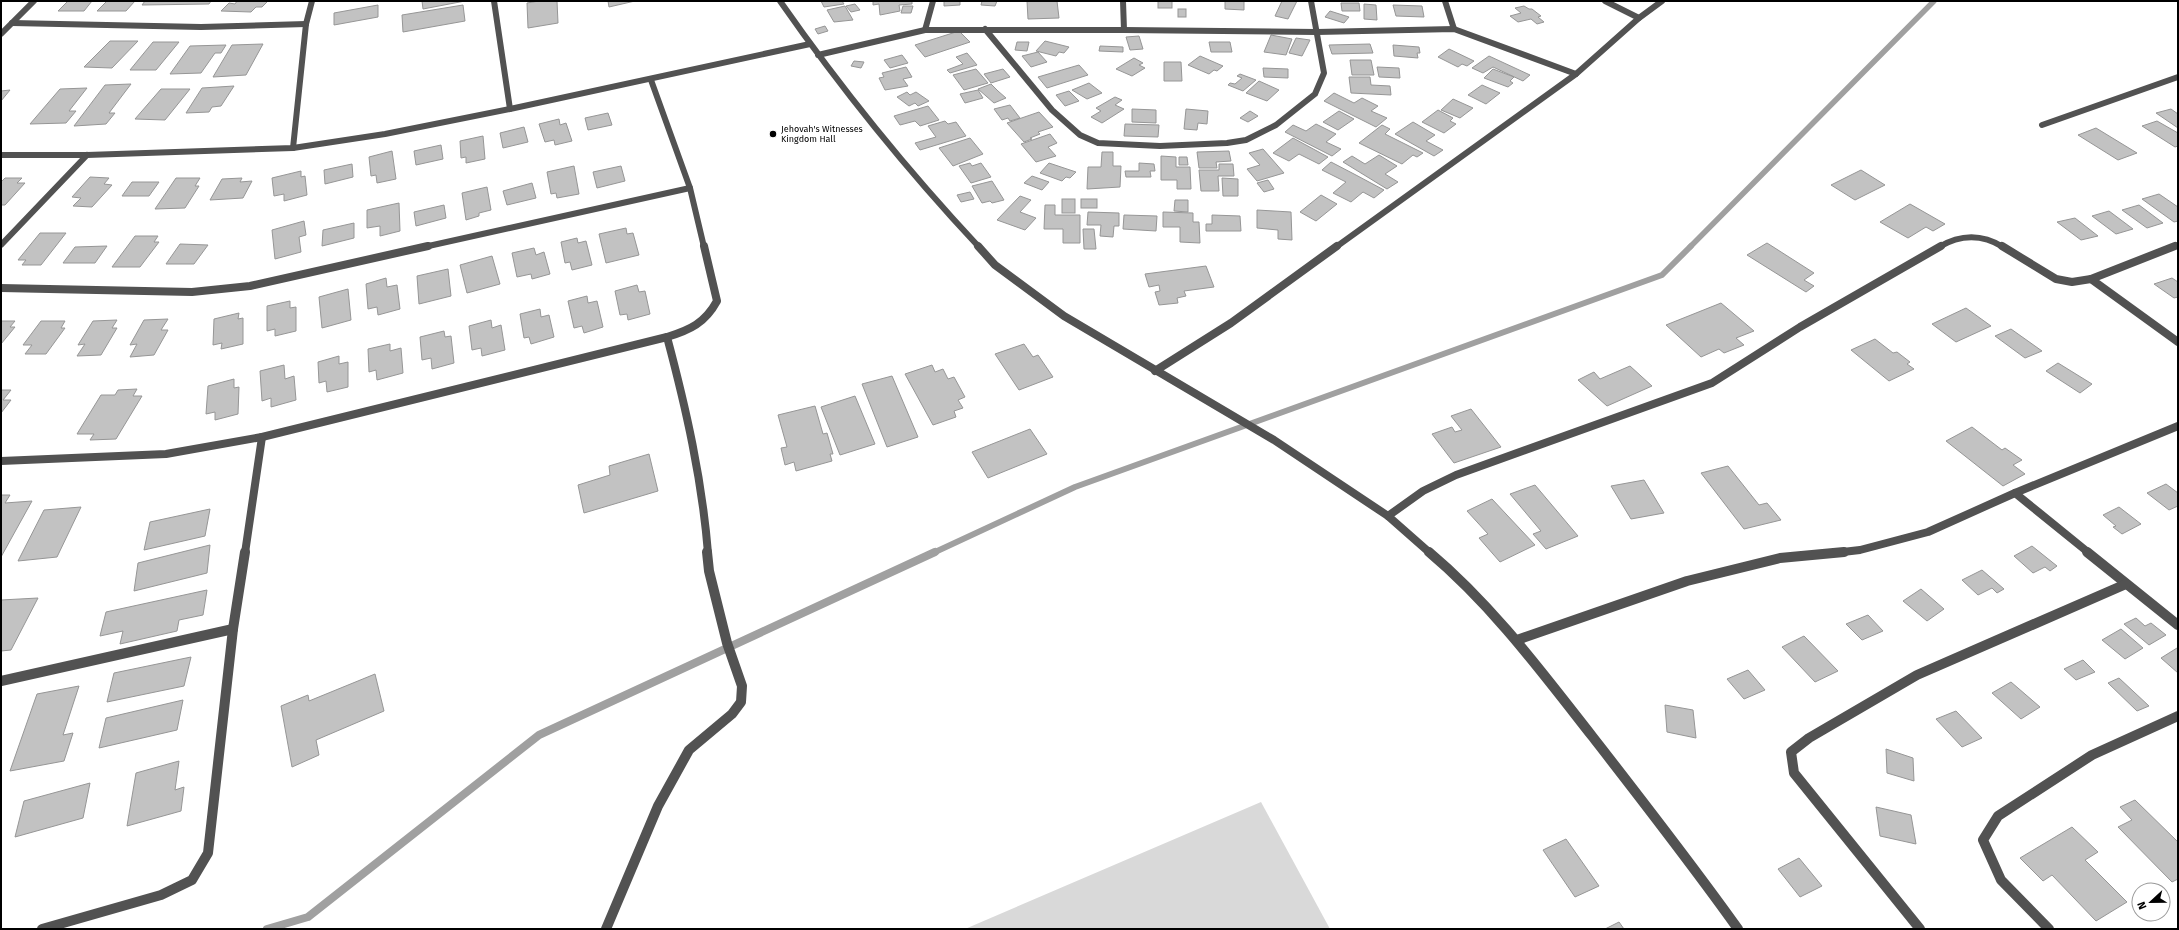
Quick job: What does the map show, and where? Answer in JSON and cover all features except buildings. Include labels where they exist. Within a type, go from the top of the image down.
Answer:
[{"type":"street","points":[[1,34],[34,1]]},
{"type":"street","points":[[293,148],[306,24],[312,1]]},
{"type":"street","points":[[494,1],[510,109]]},
{"type":"street","points":[[780,1],[818,55],[946,212],[995,265],[1064,316],[1262,433],[1388,516],[1446,566],[1517,640],[1695,868],[1738,929]]},
{"type":"street","points":[[925,30],[933,1]]},
{"type":"street","points":[[1123,1],[1124,30]]},
{"type":"street","points":[[985,29],[1052,110],[1080,135],[1098,143],[1160,146],[1227,143],[1246,140],[1276,125],[1315,94],[1324,73],[1311,1]]},
{"type":"street","points":[[1445,1],[1454,29]]},
{"type":"street","points":[[1605,1],[1640,18]]},
{"type":"street","points":[[1155,371],[1231,323],[1576,74],[1640,18],[1662,1]]},
{"type":"street","points":[[12,23],[201,27],[306,24]]},
{"type":"street","points":[[818,55],[925,30],[985,29],[1317,32],[1454,29],[1576,74]]},
{"type":"street","points":[[1,155],[87,155],[293,148],[385,134],[510,109],[651,80],[810,44]]},
{"type":"street","points":[[2042,125],[2178,77]]},
{"type":"street","points":[[1,461],[166,454],[262,437],[667,337],[694,328],[710,315],[717,301],[690,188],[651,80]]},
{"type":"street","points":[[1,245],[87,155]]},
{"type":"street","points":[[1,288],[192,292],[250,286],[690,188]]},
{"type":"street","points":[[1388,516],[1423,491],[1456,475],[1712,383],[1800,327],[1943,245],[1968,236],[1993,241],[2056,280],[2072,282],[2091,279],[2178,245]]},
{"type":"street","points":[[2091,279],[2178,342]]},
{"type":"street","points":[[606,929],[658,806],[690,750],[732,714],[741,702],[742,686],[726,643],[709,571],[704,509],[683,397],[667,337]]},
{"type":"street","points":[[1517,640],[1687,581],[1780,558],[1860,550],[1928,532],[2178,426]]},
{"type":"street","points":[[42,929],[161,896],[192,880],[208,853],[233,629],[262,437]]},
{"type":"street","points":[[2015,494],[2178,626]]},
{"type":"street","points":[[1920,929],[1794,773],[1791,752],[1809,738],[1916,675],[2126,584]]},
{"type":"street","points":[[1,681],[233,629]]},
{"type":"street","points":[[2049,929],[2001,880],[1983,840],[1998,816],[2092,755],[2178,716]]},
{"type":"shaded area","points":[[1261,802],[1330,929],[965,929]]},
{"type":"waterway","points":[[1690,247],[1934,1]]},
{"type":"waterway","points":[[933,553],[1075,487],[1662,275],[1690,247]]},
{"type":"waterway","points":[[267,929],[308,917],[539,735],[935,552]]},
{"type":"place","name":"Jehovah's Witnesses Kingdom Hall","points":[[773,134]]}]
